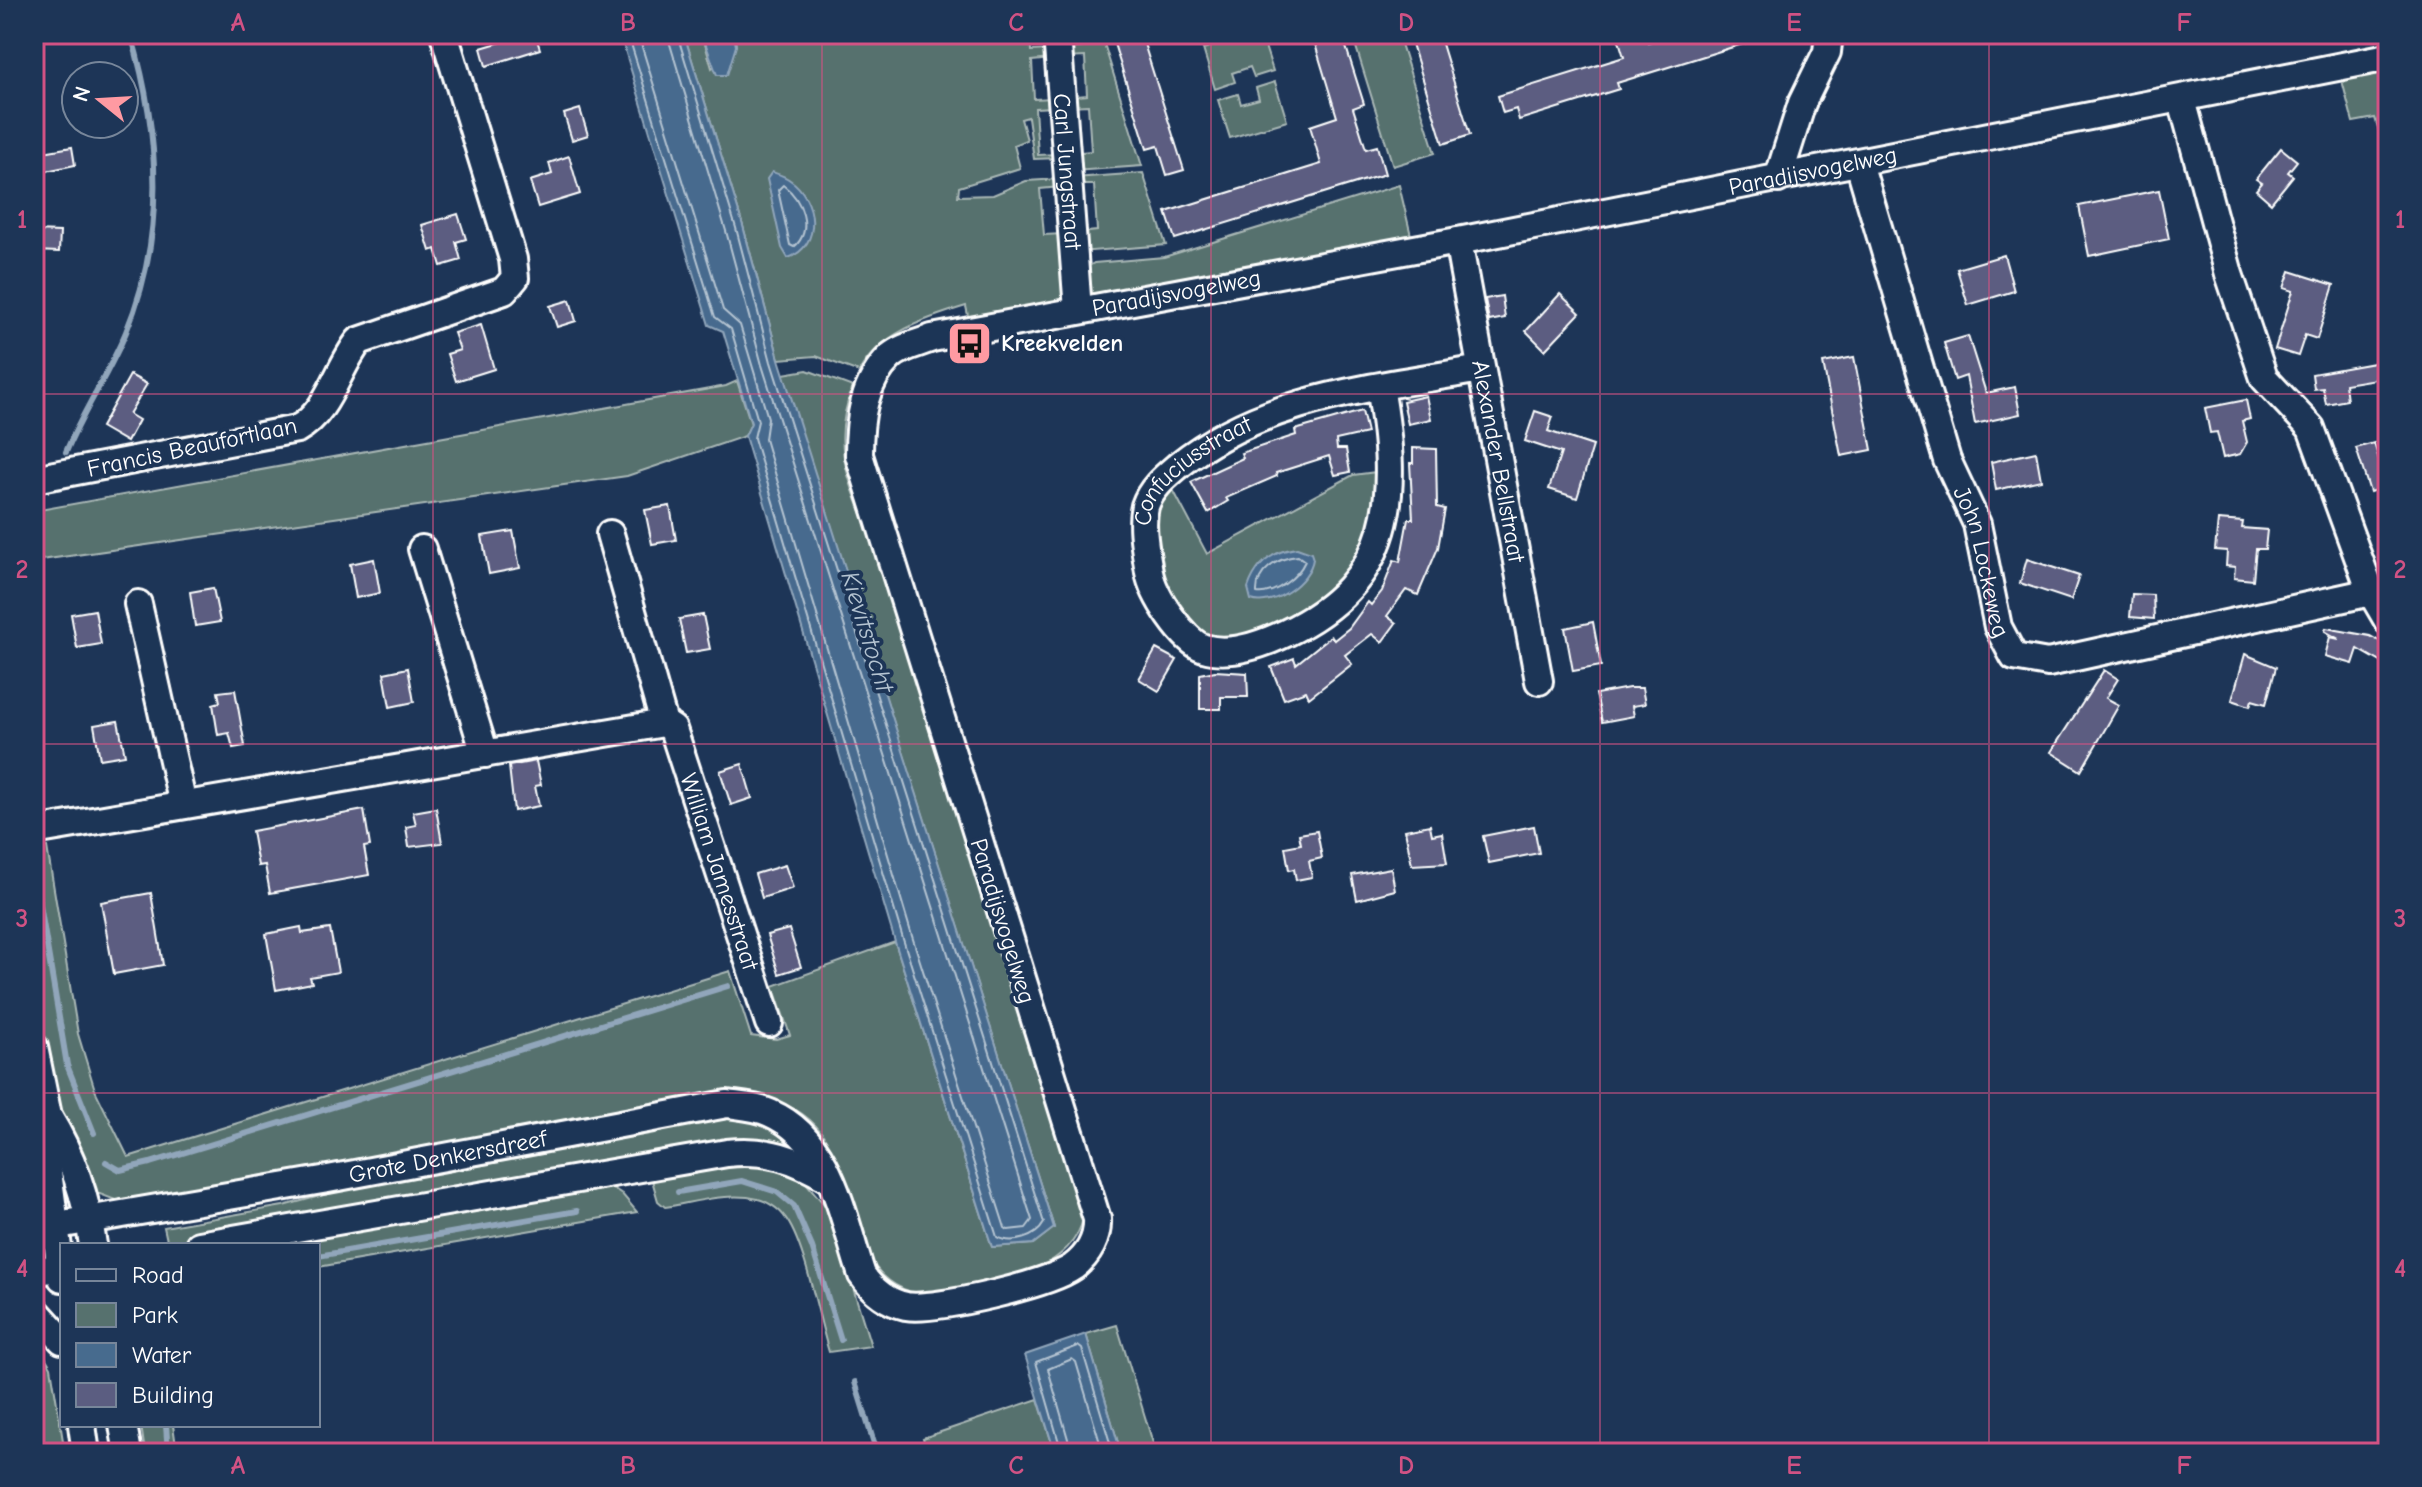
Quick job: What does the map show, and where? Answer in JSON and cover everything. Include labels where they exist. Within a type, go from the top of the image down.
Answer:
[{"type":"street","name":"Francis Beaufortlaan","points":[[34,479],[297,429],[311,422],[322,407],[359,341],[504,291],[515,278],[513,259],[444,34]]},
{"type":"street","name":"Carl Jungstraat","points":[[1057,34],[1078,310]]},
{"type":"street","points":[[1778,179],[1802,103],[1827,52],[1829,34]]},
{"type":"street","name":"Paradijsvogelweg","points":[[1088,1252],[1097,1231],[1097,1219],[859,455],[859,414],[869,387],[892,355],[932,338],[1458,241],[2388,57]]},
{"type":"street","points":[[2182,100],[2229,274],[2264,378],[2311,428],[2371,592],[2388,621]]},
{"type":"street","name":"John Lockeweg","points":[[1859,163],[1947,460],[1977,524],[1998,627],[2014,657],[2048,663],[2371,592]]},
{"type":"street","name":"Alexander Bellstraat","points":[[1458,241],[1539,681]]},
{"type":"street","name":"Confuciusstraat","points":[[1380,387],[1392,485],[1381,536],[1360,575],[1320,617],[1267,642],[1233,649],[1207,649],[1189,641],[1150,578],[1144,508],[1153,489],[1202,446],[1259,417],[1328,394],[1481,369]]},
{"type":"street","name":"William Jamesstraat","points":[[610,534],[664,723],[673,729],[769,1023]]},
{"type":"street","points":[[422,549],[485,754]]},
{"type":"street","points":[[138,604],[183,805]]},
{"type":"street","points":[[34,831],[664,723]]},
{"type":"street","points":[[34,1047],[48,1116],[44,1227],[60,1266]]},
{"type":"street","name":"Grote Denkersdreef","points":[[44,1227],[91,1232],[727,1104],[768,1111],[799,1130],[821,1157],[862,1275],[872,1288],[903,1305],[924,1308],[948,1305],[1056,1275],[1071,1268],[1088,1252]]},
{"type":"street","points":[[48,1116],[67,1148],[91,1232]]},
{"type":"street","name":"Grote Denkersdreef","points":[[210,1243],[727,1153],[775,1153],[799,1160],[829,1179]]},
{"type":"street","points":[[34,1271],[60,1271]]},
{"type":"street","points":[[34,1309],[60,1338]]},
{"type":"street","points":[[82,1427],[86,1453]]},
{"type":"street","points":[[123,1427],[128,1453]]},
{"type":"green space","points":[[684,34],[702,34],[712,68],[736,46],[734,34],[1030,34],[1031,51],[1050,50],[1051,59],[1032,61],[1034,99],[1053,98],[1054,107],[1035,108],[1038,155],[1057,154],[1058,158],[1034,159],[1028,117],[1021,119],[1027,140],[1014,145],[1020,168],[959,187],[958,196],[993,195],[1026,181],[1059,179],[1060,187],[1040,189],[1044,235],[1063,234],[1068,308],[970,325],[966,306],[920,322],[891,337],[868,358],[859,372],[816,356],[779,359],[743,226]]},
{"type":"green space","points":[[1083,34],[1101,34],[1142,166],[1074,171],[1072,153],[1091,151],[1088,105],[1069,106],[1068,97],[1087,95],[1085,57],[1066,58],[1065,49],[1083,47]]},
{"type":"green space","points":[[1251,34],[1261,34],[1273,71],[1254,77],[1250,67],[1232,73],[1235,82],[1215,89],[1203,49]]},
{"type":"green space","points":[[1352,34],[1398,34],[1435,153],[1393,166]]},
{"type":"green space","points":[[2388,63],[2388,160],[2375,118],[2353,122],[2340,73]]},
{"type":"green space","points":[[1275,82],[1287,121],[1230,138],[1218,100],[1238,94],[1241,104],[1259,99],[1256,88]]},
{"type":"green space","points":[[1143,173],[1166,245],[1079,252],[1078,233],[1097,231],[1094,185],[1074,185],[1074,178]]},
{"type":"green space","points":[[1399,185],[1413,244],[1084,305],[1086,268],[1094,263],[1164,257]]},
{"type":"green space","points":[[807,370],[853,387],[843,430],[846,469],[875,548],[1084,1208],[1078,1234],[1067,1248],[1046,1264],[972,1289],[928,1295],[900,1288],[880,1272],[866,1251],[830,1147],[816,1126],[786,1105],[751,1096],[123,1203],[97,1193],[84,1173],[60,1114],[42,1040],[35,964],[34,849],[47,847],[78,1034],[95,1090],[128,1157],[730,971],[751,1036],[776,1039],[790,1035],[773,986],[895,942],[992,1247],[1033,1244],[1054,1228],[783,374]]},
{"type":"green space","points":[[737,381],[751,424],[745,436],[627,476],[34,561],[34,511],[726,386]]},
{"type":"green space","points":[[1384,471],[1371,540],[1340,590],[1247,640],[1194,636],[1162,585],[1154,511],[1169,482],[1207,554],[1353,475]]},
{"type":"green space","points":[[750,1113],[802,1147],[766,1140],[168,1243],[164,1227],[283,1206],[368,1183]]},
{"type":"green space","points":[[742,1157],[802,1178],[829,1210],[871,1346],[829,1352],[798,1242],[784,1216],[772,1206],[747,1197],[712,1198],[665,1207],[658,1201],[650,1173]]},
{"type":"green space","points":[[602,1181],[622,1194],[637,1212],[320,1267],[320,1243],[251,1243]]},
{"type":"green space","points":[[1117,1325],[1156,1453],[1121,1453],[1086,1334]]},
{"type":"green space","points":[[34,1338],[51,1367],[65,1453],[34,1453]]},
{"type":"green space","points":[[1038,1399],[1055,1453],[927,1453],[923,1438]]},
{"type":"green space","points":[[141,1427],[173,1427],[177,1453],[145,1453]]},
{"type":"water","points":[[620,34],[684,34],[743,226],[779,359],[1054,1228],[1033,1244],[992,1247],[895,942],[745,436],[751,423],[723,331],[709,325]]},
{"type":"water","points":[[702,34],[734,34],[736,46],[727,75],[717,75]]},
{"type":"water","points":[[772,172],[799,188],[810,209],[811,233],[807,243],[788,258],[782,248],[767,179]]},
{"type":"water","points":[[1297,548],[1311,553],[1313,559],[1298,584],[1270,600],[1251,600],[1248,588],[1260,566],[1280,552]]},
{"type":"water","points":[[1086,1334],[1121,1453],[1055,1453],[1025,1355]]},
{"type":"building","points":[[535,34],[540,49],[486,66],[481,48]]},
{"type":"building","points":[[1111,34],[1141,34],[1184,170],[1167,175],[1158,146],[1147,149]]},
{"type":"building","points":[[1312,34],[1342,34],[1364,104],[1353,108],[1366,149],[1377,146],[1385,174],[1175,239],[1166,212],[1321,164],[1310,126],[1337,117]]},
{"type":"building","points":[[1409,34],[1439,34],[1470,135],[1443,144]]},
{"type":"building","points":[[1617,34],[1646,34],[1648,42],[1676,34],[1761,34],[1762,38],[1617,83],[1619,89],[1519,120],[1516,109],[1503,113],[1498,96],[1624,57]]},
{"type":"building","points":[[580,109],[588,135],[572,140],[564,114]]},
{"type":"building","points":[[72,147],[75,165],[46,171],[43,152]]},
{"type":"building","points":[[2281,148],[2297,161],[2288,172],[2293,176],[2271,203],[2256,190],[2262,183],[2256,179]]},
{"type":"building","points":[[569,156],[580,194],[538,207],[530,181],[552,174],[549,163]]},
{"type":"building","points":[[2159,190],[2169,239],[2089,256],[2079,206]]},
{"type":"building","points":[[458,214],[466,239],[456,242],[461,260],[441,266],[436,249],[430,251],[422,225]]},
{"type":"building","points":[[34,231],[60,232],[59,252],[34,251]]},
{"type":"building","points":[[2004,255],[2014,291],[1968,305],[1957,269]]},
{"type":"building","points":[[2290,271],[2334,285],[2317,339],[2305,335],[2298,356],[2275,349],[2293,291],[2284,288]]},
{"type":"building","points":[[1560,294],[1580,313],[1545,350],[1526,331]]},
{"type":"building","points":[[1502,296],[1505,318],[1489,321],[1485,299]]},
{"type":"building","points":[[570,300],[576,321],[557,327],[550,306]]},
{"type":"building","points":[[481,325],[494,369],[456,381],[447,354],[460,350],[454,333]]},
{"type":"building","points":[[1968,336],[1986,393],[2015,387],[2020,414],[1975,424],[1966,376],[1955,380],[1944,343]]},
{"type":"building","points":[[1854,357],[1872,450],[1841,456],[1823,363]]},
{"type":"building","points":[[2385,361],[2388,377],[2345,384],[2347,400],[2326,404],[2323,388],[2314,389],[2312,374]]},
{"type":"building","points":[[130,375],[147,384],[129,414],[139,420],[127,442],[101,427]]},
{"type":"building","points":[[1426,396],[1431,419],[1408,424],[1403,401]]},
{"type":"building","points":[[2246,400],[2250,419],[2242,421],[2247,442],[2240,454],[2223,458],[2217,432],[2210,433],[2205,408]]},
{"type":"building","points":[[1362,411],[1367,433],[1336,440],[1337,449],[1346,449],[1350,472],[1335,475],[1329,456],[1276,473],[1277,476],[1226,498],[1228,501],[1208,513],[1191,482],[1243,458],[1241,453],[1296,435],[1295,430]]},
{"type":"building","points":[[1535,411],[1553,417],[1548,431],[1593,446],[1577,498],[1549,489],[1561,453],[1525,441]]},
{"type":"building","points":[[2374,443],[2387,486],[2370,492],[2356,448]]},
{"type":"building","points":[[1413,448],[1436,449],[1437,507],[1445,509],[1438,548],[1418,595],[1406,590],[1387,616],[1396,623],[1382,642],[1372,634],[1345,655],[1352,664],[1309,698],[1306,691],[1284,699],[1271,667],[1294,658],[1296,664],[1331,636],[1334,640],[1349,628],[1368,602],[1371,605],[1382,591],[1394,560],[1400,562],[1408,519],[1413,519],[1410,463],[1413,463]]},
{"type":"building","points":[[2036,452],[2041,480],[1996,490],[1991,462]]},
{"type":"building","points":[[670,506],[676,540],[652,544],[645,510]]},
{"type":"building","points":[[2218,520],[2243,522],[2242,528],[2267,530],[2265,549],[2256,549],[2253,580],[2234,578],[2235,567],[2226,566],[2227,551],[2215,550]]},
{"type":"building","points":[[513,531],[520,568],[489,574],[482,536]]},
{"type":"building","points":[[374,559],[380,593],[356,598],[350,564]]},
{"type":"building","points":[[2027,559],[2079,576],[2071,600],[2020,583]]},
{"type":"building","points":[[213,588],[220,622],[195,626],[190,592]]},
{"type":"building","points":[[2132,594],[2153,595],[2154,619],[2130,617]]},
{"type":"building","points":[[95,610],[101,644],[77,648],[71,614]]},
{"type":"building","points":[[703,615],[710,649],[686,653],[679,619]]},
{"type":"building","points":[[1593,622],[1601,666],[1573,671],[1565,628]]},
{"type":"building","points":[[2326,628],[2370,636],[2388,646],[2388,666],[2358,649],[2353,664],[2325,656],[2330,637],[2339,639],[2325,631]]},
{"type":"building","points":[[1156,649],[1177,660],[1159,691],[1139,679]]},
{"type":"building","points":[[2245,654],[2276,667],[2266,704],[2252,700],[2250,706],[2232,700]]},
{"type":"building","points":[[408,668],[414,702],[390,707],[384,673]]},
{"type":"building","points":[[2104,670],[2118,679],[2106,698],[2119,705],[2081,771],[2051,752]]},
{"type":"building","points":[[1215,671],[1247,673],[1248,697],[1221,697],[1221,709],[1200,709],[1200,674]]},
{"type":"building","points":[[1642,688],[1645,704],[1632,706],[1634,716],[1602,722],[1596,694]]},
{"type":"building","points":[[235,690],[245,746],[233,748],[229,733],[218,735],[213,704],[220,702],[218,692]]},
{"type":"building","points":[[118,721],[125,755],[100,759],[94,725]]},
{"type":"building","points":[[536,761],[541,785],[535,786],[539,806],[514,811],[509,766]]},
{"type":"building","points":[[742,764],[752,798],[731,805],[720,771]]},
{"type":"building","points":[[436,808],[442,843],[409,847],[406,827],[416,825],[413,812]]},
{"type":"building","points":[[364,810],[370,846],[364,847],[369,875],[270,893],[265,865],[258,866],[252,831]]},
{"type":"building","points":[[1430,825],[1432,835],[1442,833],[1447,863],[1412,865],[1405,830]]},
{"type":"building","points":[[1534,826],[1539,853],[1489,863],[1483,836]]},
{"type":"building","points":[[1317,831],[1322,858],[1309,861],[1312,877],[1296,880],[1294,869],[1289,870],[1285,847],[1301,844],[1299,834]]},
{"type":"building","points":[[785,865],[793,888],[762,898],[755,874]]},
{"type":"building","points":[[1391,868],[1395,890],[1357,900],[1352,875]]},
{"type":"building","points":[[151,893],[163,965],[114,974],[101,902]]},
{"type":"building","points":[[301,927],[302,933],[330,929],[338,972],[310,977],[312,983],[276,990],[266,934]]},
{"type":"building","points":[[789,929],[801,967],[779,974],[767,935]]},
{"type":"waterway","points":[[66,452],[126,332],[148,259],[153,222],[153,146],[141,71],[131,34]]},
{"type":"waterway","points":[[34,869],[67,1065],[94,1133]]},
{"type":"waterway","points":[[106,1162],[120,1170],[150,1163],[728,986]]},
{"type":"waterway","points":[[678,1192],[742,1181],[777,1192],[794,1206],[812,1247],[841,1340]]},
{"type":"waterway","points":[[320,1256],[577,1211]]},
{"type":"waterway","points":[[855,1382],[877,1453]]},
{"type":"waterway","points":[[34,1427],[38,1453]]},
{"type":"waterway","points":[[166,1427],[168,1453]]},
{"type":"place","name":"Kreekvelden","points":[[970,343]]},
{"type":"water label","name":"Kievitstocht","points":[[867,632]]}]
